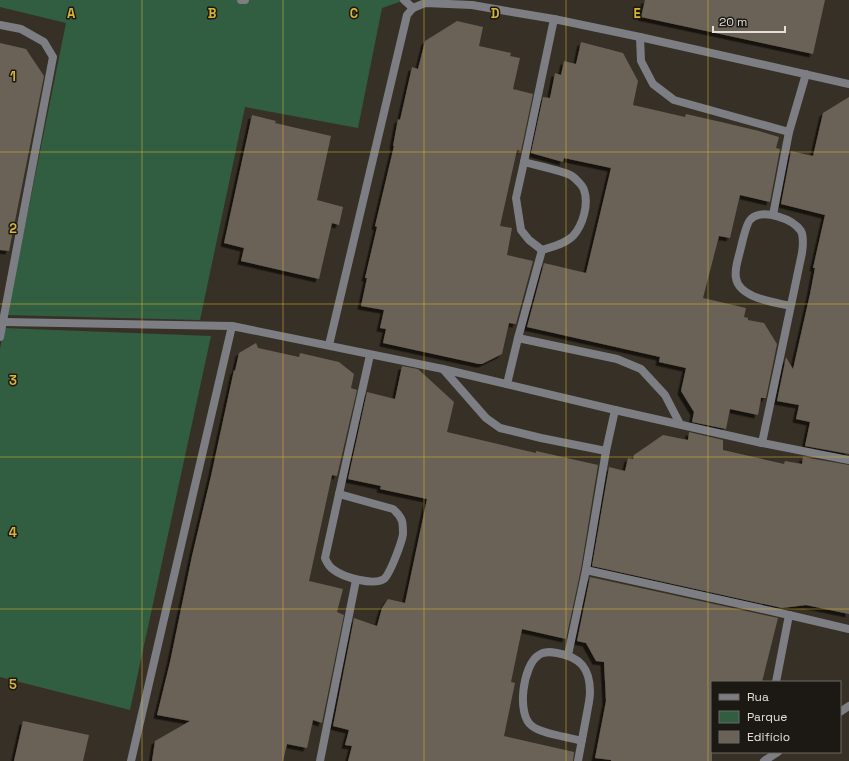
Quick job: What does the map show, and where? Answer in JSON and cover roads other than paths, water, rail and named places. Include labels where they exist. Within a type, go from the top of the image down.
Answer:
[{"type":"street","points":[[240,0],[245,0]]},
{"type":"street","points":[[404,0],[413,8]]},
{"type":"street","points":[[329,345],[407,15],[413,8],[425,3],[472,6],[554,19],[849,84]]},
{"type":"street","points":[[542,250],[529,240],[521,230],[516,198],[554,19]]},
{"type":"street","points":[[0,25],[21,29],[38,38],[44,42],[53,57],[0,337]]},
{"type":"street","points":[[640,37],[641,61],[653,84],[674,100],[789,132]]},
{"type":"street","points":[[773,215],[789,132],[806,74]]},
{"type":"street","points":[[524,162],[571,175],[584,188],[586,199],[584,213],[579,228],[572,237],[562,243],[542,250]]},
{"type":"street","points":[[762,443],[790,306],[803,242],[801,232],[791,223],[773,215],[756,215],[748,222],[736,267],[738,285],[751,296],[790,306]]},
{"type":"street","points":[[507,384],[542,250]]},
{"type":"street","points":[[4,322],[232,326],[443,369],[762,443],[849,460]]},
{"type":"street","points":[[131,761],[232,326]]},
{"type":"street","points":[[518,338],[617,359],[641,369],[665,394],[680,424]]},
{"type":"street","points":[[339,494],[393,509],[399,515],[402,522],[403,533],[390,573],[383,580],[374,582],[356,580],[335,571],[328,566],[325,558],[339,494],[370,355]]},
{"type":"street","points":[[443,369],[486,418],[500,428],[541,438],[606,450]]},
{"type":"street","points":[[568,655],[586,570],[606,450],[615,410]]},
{"type":"street","points":[[586,570],[789,614],[849,629]]},
{"type":"street","points":[[320,761],[356,580]]},
{"type":"street","points":[[776,681],[789,614]]},
{"type":"street","points":[[578,761],[582,740],[590,693],[586,670],[576,660],[568,655],[544,652],[538,655],[531,662],[528,669],[522,699],[527,721],[540,730],[582,740]]},
{"type":"street","points":[[763,761],[776,753]]}]
